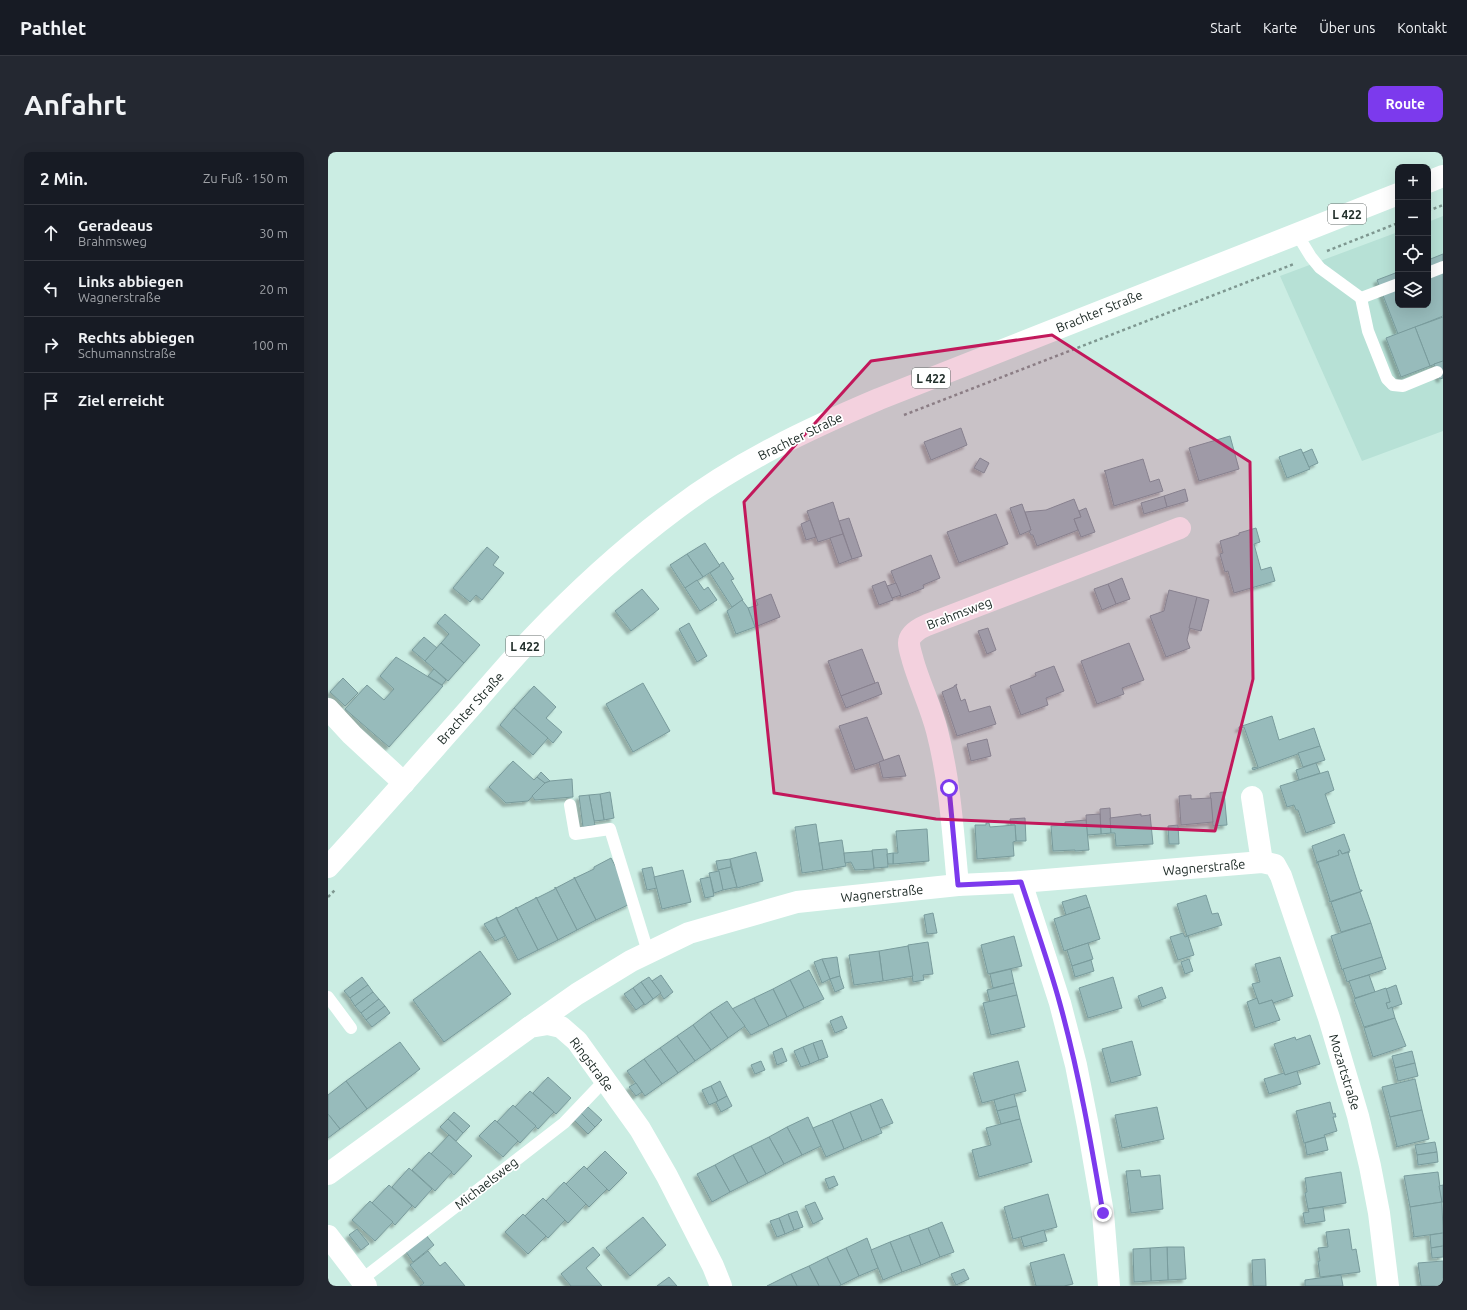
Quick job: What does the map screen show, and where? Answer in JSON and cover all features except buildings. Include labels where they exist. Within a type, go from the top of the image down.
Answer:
[{"type":"street","points":[[1431,181],[1443,176]]},
{"type":"street","name":"Brachter Straße","points":[[333,876],[404,783],[533,637],[609,562],[678,508],[726,475],[779,445],[873,401],[1395,195]]},
{"type":"street","name":"Brahmsweg","points":[[958,885],[949,788],[937,730],[910,651],[908,642],[911,636],[920,628],[927,625],[1180,528]]},
{"type":"street","points":[[328,709],[352,735],[404,783]]},
{"type":"street","name":"Wagnerstraße","points":[[530,1027],[577,994],[648,952],[689,933],[797,902],[958,885],[1021,882],[1268,863],[1252,797]]},
{"type":"street","name":"Mozartstraße","points":[[1268,863],[1281,876],[1327,1010],[1358,1116],[1379,1213],[1388,1286]]},
{"type":"street","points":[[1021,882],[1060,1003],[1076,1065],[1103,1213],[1109,1286]]},
{"type":"street","name":"Ringstraße","points":[[328,1174],[530,1027],[548,1024],[561,1026],[577,1041],[640,1129],[667,1176],[713,1266],[721,1286]]},
{"type":"street","points":[[328,1236],[364,1283]]},
{"type":"lane","points":[[1297,234],[1311,257],[1320,268],[1361,298],[1368,331],[1387,379],[1393,385],[1403,386],[1438,372]]},
{"type":"lane","points":[[1431,271],[1443,267]]},
{"type":"lane","points":[[1361,298],[1395,285]]},
{"type":"lane","points":[[570,805],[575,834],[610,829],[648,952]]},
{"type":"lane","points":[[328,997],[351,1028]]},
{"type":"lane","name":"Michaelsweg","points":[[364,1283],[564,1123],[605,1080]]},
{"type":"path","points":[[1431,210],[1443,205]]},
{"type":"path","points":[[899,417],[1395,224]]},
{"type":"path","points":[[328,897],[333,876]]},
{"type":"highlighted area","points":[[1052,335],[1250,462],[1253,679],[1215,831],[936,819],[774,793],[744,502],[871,361]]},
{"type":"shaded area","points":[[1443,216],[1443,431],[1362,461],[1280,276],[1395,233],[1395,308],[1431,308],[1431,221]]},
{"type":"route","points":[[949,788],[958,885],[1021,882],[1060,1003],[1076,1065],[1103,1213]]}]
